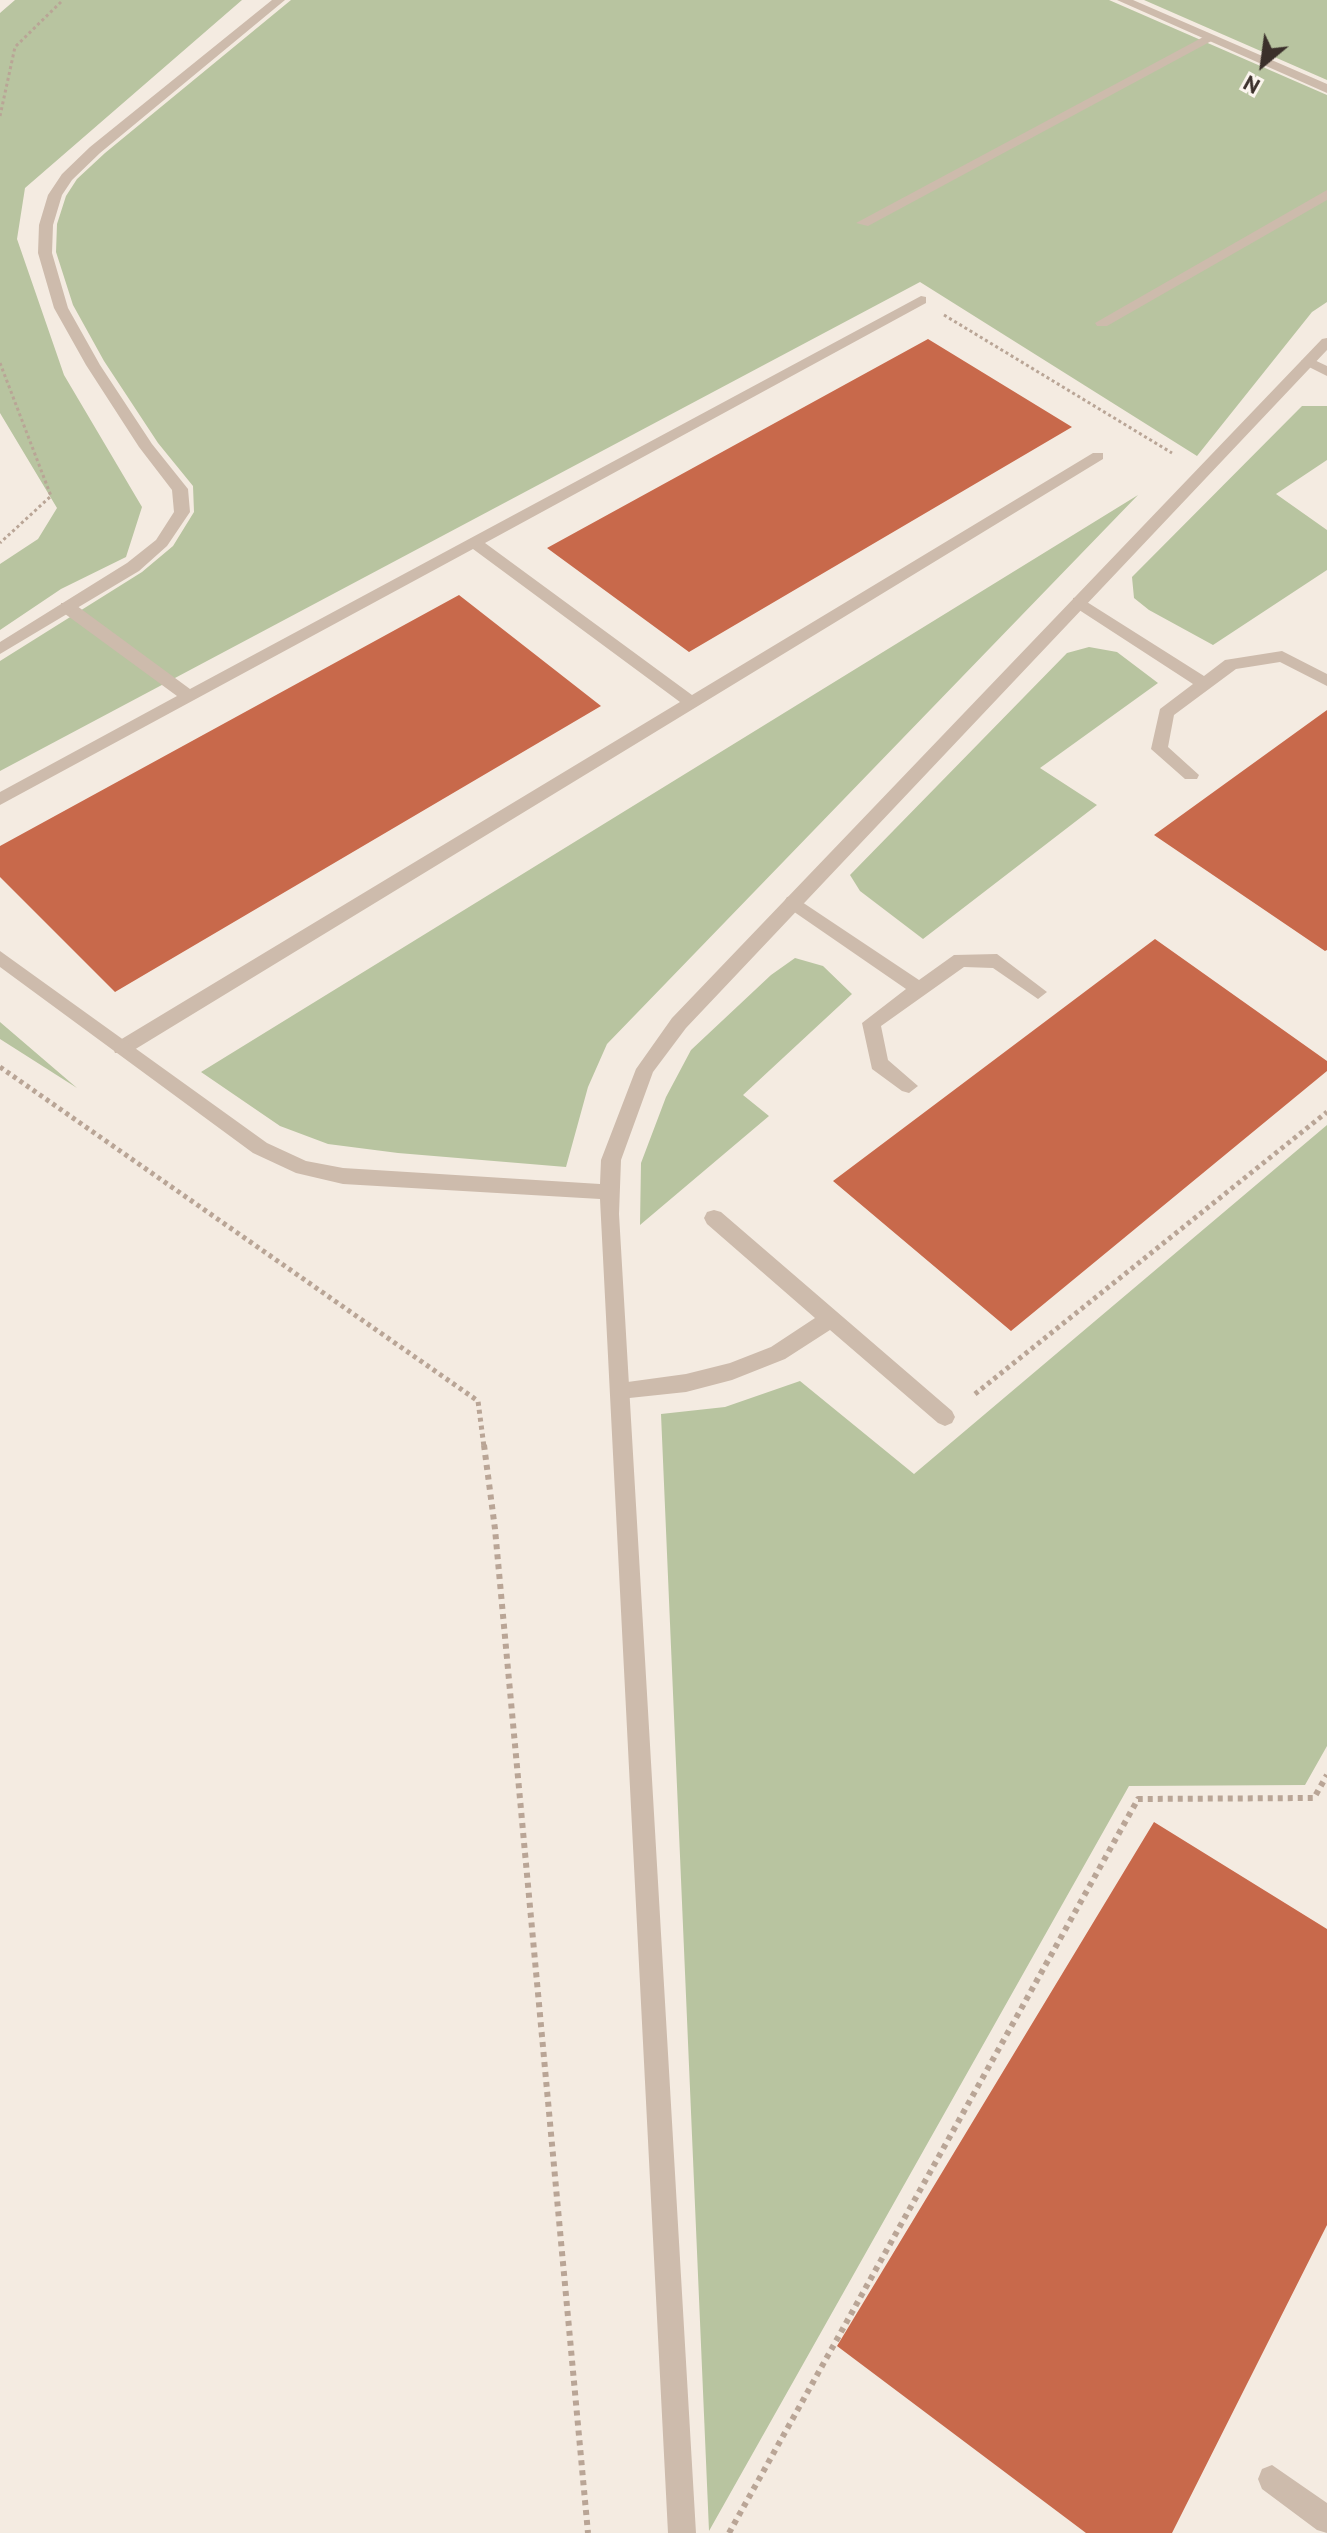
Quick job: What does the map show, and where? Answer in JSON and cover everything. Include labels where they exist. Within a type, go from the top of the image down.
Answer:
[{"type":"street","points":[[0,649],[133,567],[162,543],[182,512],[180,489],[146,447],[61,308],[45,253],[46,225],[55,195],[67,177],[95,150],[279,0]]},
{"type":"street","points":[[1123,0],[1327,89]]},
{"type":"street","points":[[863,223],[1211,38]]},
{"type":"street","points":[[1102,323],[1327,194]]},
{"type":"street","points":[[0,799],[921,300]]},
{"type":"street","points":[[682,2533],[620,1390],[611,1160],[645,1069],[679,1023],[1203,472],[1318,367],[1327,342]]},
{"type":"street","points":[[122,1048],[1098,456]]},
{"type":"street","points":[[474,542],[692,703]]},
{"type":"street","points":[[1079,602],[1204,684]]},
{"type":"street","points":[[67,607],[189,696]]},
{"type":"street","points":[[1191,775],[1159,749],[1166,713],[1231,664],[1282,656],[1327,681]]},
{"type":"street","points":[[793,902],[919,989]]},
{"type":"street","points":[[0,958],[260,1148],[303,1168],[343,1176],[610,1192]]},
{"type":"street","points":[[909,1086],[879,1064],[871,1023],[960,960],[997,961],[1038,992]]},
{"type":"street","points":[[714,1218],[945,1417]]},
{"type":"street","points":[[620,1390],[686,1383],[732,1371],[778,1353],[831,1318]]},
{"type":"street","points":[[1272,2479],[1327,2520]]},
{"type":"path","points":[[0,116],[15,47],[63,0]]},
{"type":"path","points":[[921,300],[1203,472]]},
{"type":"path","points":[[0,363],[51,496],[0,543]]},
{"type":"path","points":[[0,1067],[478,1401],[495,1529],[588,2533]]},
{"type":"path","points":[[945,1417],[1327,1112]]},
{"type":"path","points":[[729,2533],[1138,1799],[1314,1798],[1327,1775]]},
{"type":"green space","points":[[15,0],[242,0],[25,188],[17,239],[64,375],[142,507],[126,557],[61,589],[0,630],[0,564],[38,539],[57,508],[0,413],[0,13]]},
{"type":"green space","points":[[291,0],[1109,0],[1327,95],[1327,302],[1312,312],[1197,456],[920,282],[0,771],[0,661],[142,572],[173,546],[194,512],[193,486],[158,443],[104,361],[73,305],[56,252],[57,224],[66,196],[77,179],[105,153]]},
{"type":"green space","points":[[1144,0],[1327,0],[1327,80]]},
{"type":"green space","points":[[1302,406],[1327,406],[1327,460],[1276,494],[1327,530],[1327,570],[1213,645],[1149,610],[1134,598],[1132,577]]},
{"type":"green space","points":[[1138,495],[607,1044],[588,1087],[566,1167],[328,1144],[280,1126],[201,1072]]},
{"type":"green space","points":[[1089,647],[1117,652],[1158,683],[1040,768],[1097,805],[923,939],[860,891],[850,875],[1067,653]]},
{"type":"green space","points":[[795,958],[823,966],[852,994],[743,1095],[769,1116],[640,1225],[641,1163],[666,1097],[691,1050],[771,975]]},
{"type":"green space","points":[[0,1022],[77,1088],[0,1039]]},
{"type":"green space","points":[[1327,1125],[1327,1746],[1305,1785],[1129,1786],[709,2531],[661,1414],[725,1407],[800,1381],[914,1474]]},
{"type":"building","points":[[928,339],[1072,427],[689,652],[547,548]]},
{"type":"building","points":[[459,595],[601,706],[115,992],[0,877],[0,846]]},
{"type":"building","points":[[1327,710],[1327,950],[1325,951],[1154,835]]},
{"type":"building","points":[[1155,939],[1327,1061],[1327,1071],[1011,1331],[833,1181]]},
{"type":"building","points":[[1154,1822],[1327,1929],[1327,2225],[1172,2533],[1086,2533],[837,2346]]}]
